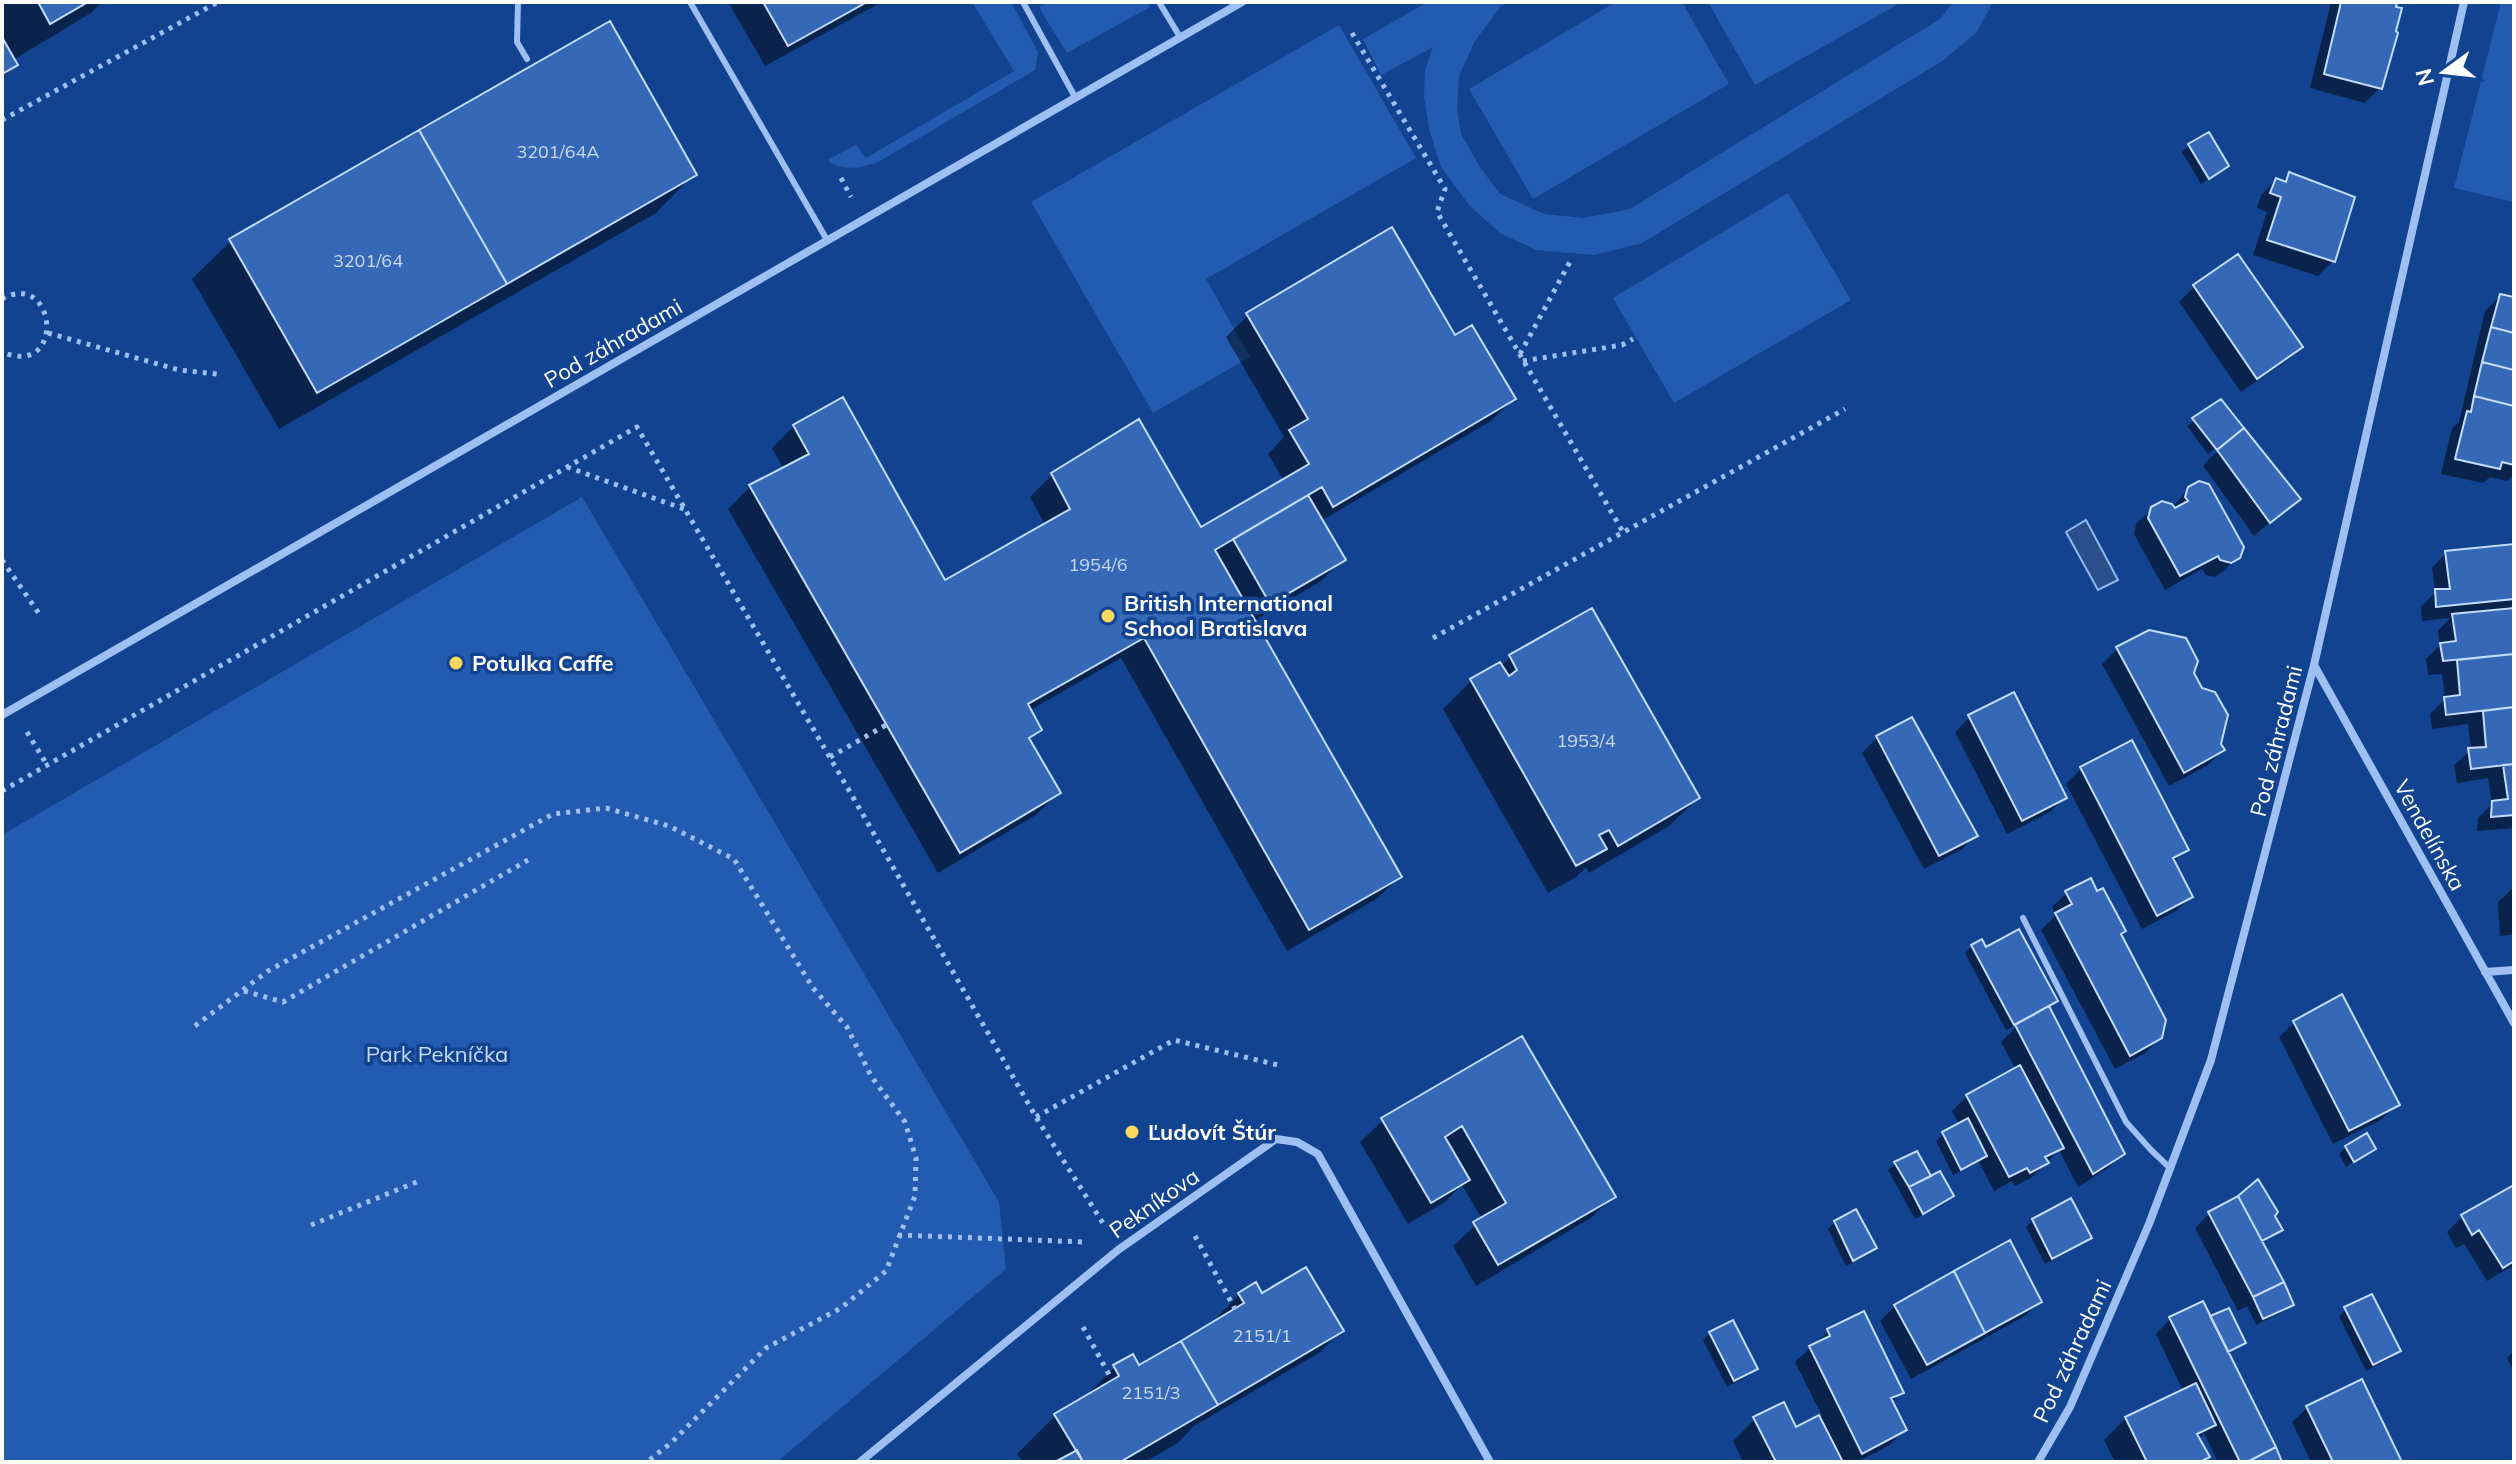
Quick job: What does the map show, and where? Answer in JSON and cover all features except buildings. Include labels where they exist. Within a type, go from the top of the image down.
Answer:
[{"type":"street","name":"Pod záhradami","points":[[2,715],[1242,2]]},
{"type":"street","name":"Pod záhradami","points":[[2038,1462],[2070,1407],[2171,1169],[2211,1060],[2314,665],[2464,2]]},
{"type":"street","name":"Vendelínska","points":[[2314,665],[2514,1023]]},
{"type":"street","points":[[2485,972],[2514,970]]},
{"type":"street","name":"Pekníkova","points":[[860,1462],[1118,1250],[1276,1139],[1297,1142],[1318,1154],[1490,1462]]},
{"type":"lane","points":[[518,2],[517,42],[527,59]]},
{"type":"lane","points":[[690,2],[827,240]]},
{"type":"lane","points":[[1023,2],[1075,97]]},
{"type":"lane","points":[[1159,2],[1180,37]]},
{"type":"lane","points":[[2023,918],[2126,1122],[2171,1169]]},
{"type":"path","points":[[2,120],[218,2]]},
{"type":"path","points":[[1352,33],[1445,189],[1437,212],[1623,532]]},
{"type":"path","points":[[1519,354],[1572,258]]},
{"type":"path","points":[[2,352],[16,356],[29,354],[39,348],[48,333],[45,310],[35,299],[21,294],[3,295]]},
{"type":"path","points":[[48,333],[179,370],[217,374]]},
{"type":"path","points":[[1523,361],[1622,345],[1633,339]]},
{"type":"path","points":[[1433,638],[1845,409]]},
{"type":"path","points":[[2,791],[637,427],[1036,1117],[1118,1250]]},
{"type":"path","points":[[567,467],[685,510]]},
{"type":"path","points":[[2,560],[40,615]]},
{"type":"path","points":[[830,757],[886,725]]},
{"type":"path","points":[[27,731],[47,765]]},
{"type":"path","points":[[195,1026],[268,971],[553,814],[606,808],[669,826],[734,859],[813,988],[847,1027],[871,1076],[905,1122],[916,1158],[915,1196],[886,1271],[841,1308],[766,1348],[671,1443],[647,1462]]},
{"type":"path","points":[[243,990],[283,1002],[528,860]]},
{"type":"path","points":[[1036,1117],[1174,1040],[1278,1065]]},
{"type":"path","points":[[311,1225],[419,1181]]},
{"type":"path","points":[[898,1235],[1102,1243],[1112,1237]]},
{"type":"path","points":[[1195,1236],[1235,1309]]},
{"type":"path","points":[[1083,1327],[1112,1380]]},
{"type":"green space","points":[[972,2],[1011,2],[1038,52],[1035,70],[878,162],[854,168],[830,163],[829,159],[856,145],[866,158],[1014,71]]},
{"type":"green space","points":[[1045,2],[1147,2],[1150,7],[1067,53],[1041,11],[1040,6]]},
{"type":"green space","points":[[1428,2],[1508,2],[1501,6],[1475,41],[1459,76],[1457,108],[1461,134],[1500,194],[1544,214],[1584,218],[1630,209],[1940,19],[1953,2],[1993,2],[1977,32],[1944,60],[1642,243],[1594,255],[1536,250],[1500,233],[1470,206],[1441,167],[1429,129],[1424,97],[1425,70],[1433,47],[1381,75],[1363,39]]},
{"type":"green space","points":[[1616,2],[1682,2],[1729,84],[1533,199],[1469,89]]},
{"type":"green space","points":[[1708,2],[1902,2],[1755,85]]},
{"type":"green space","points":[[2501,2],[2514,2],[2514,202],[2454,188]]},
{"type":"green space","points":[[1339,25],[1416,158],[1206,279],[1250,357],[1153,413],[1031,202]]},
{"type":"green space","points":[[1788,193],[1851,300],[1674,403],[1613,298]]},
{"type":"green space","name":"Park Pekníčka","points":[[582,497],[999,1202],[1006,1269],[777,1462],[2,1462],[2,835]]},
{"type":"shaded area","points":[[2086,520],[2118,580],[2098,590],[2066,532]]},
{"type":"place","name":"British International School Bratislava","points":[[1108,616]]},
{"type":"place","name":"Potulka Caffe","points":[[456,663]]},
{"type":"place","name":"Ľudovít Štúr","points":[[1132,1132]]}]
